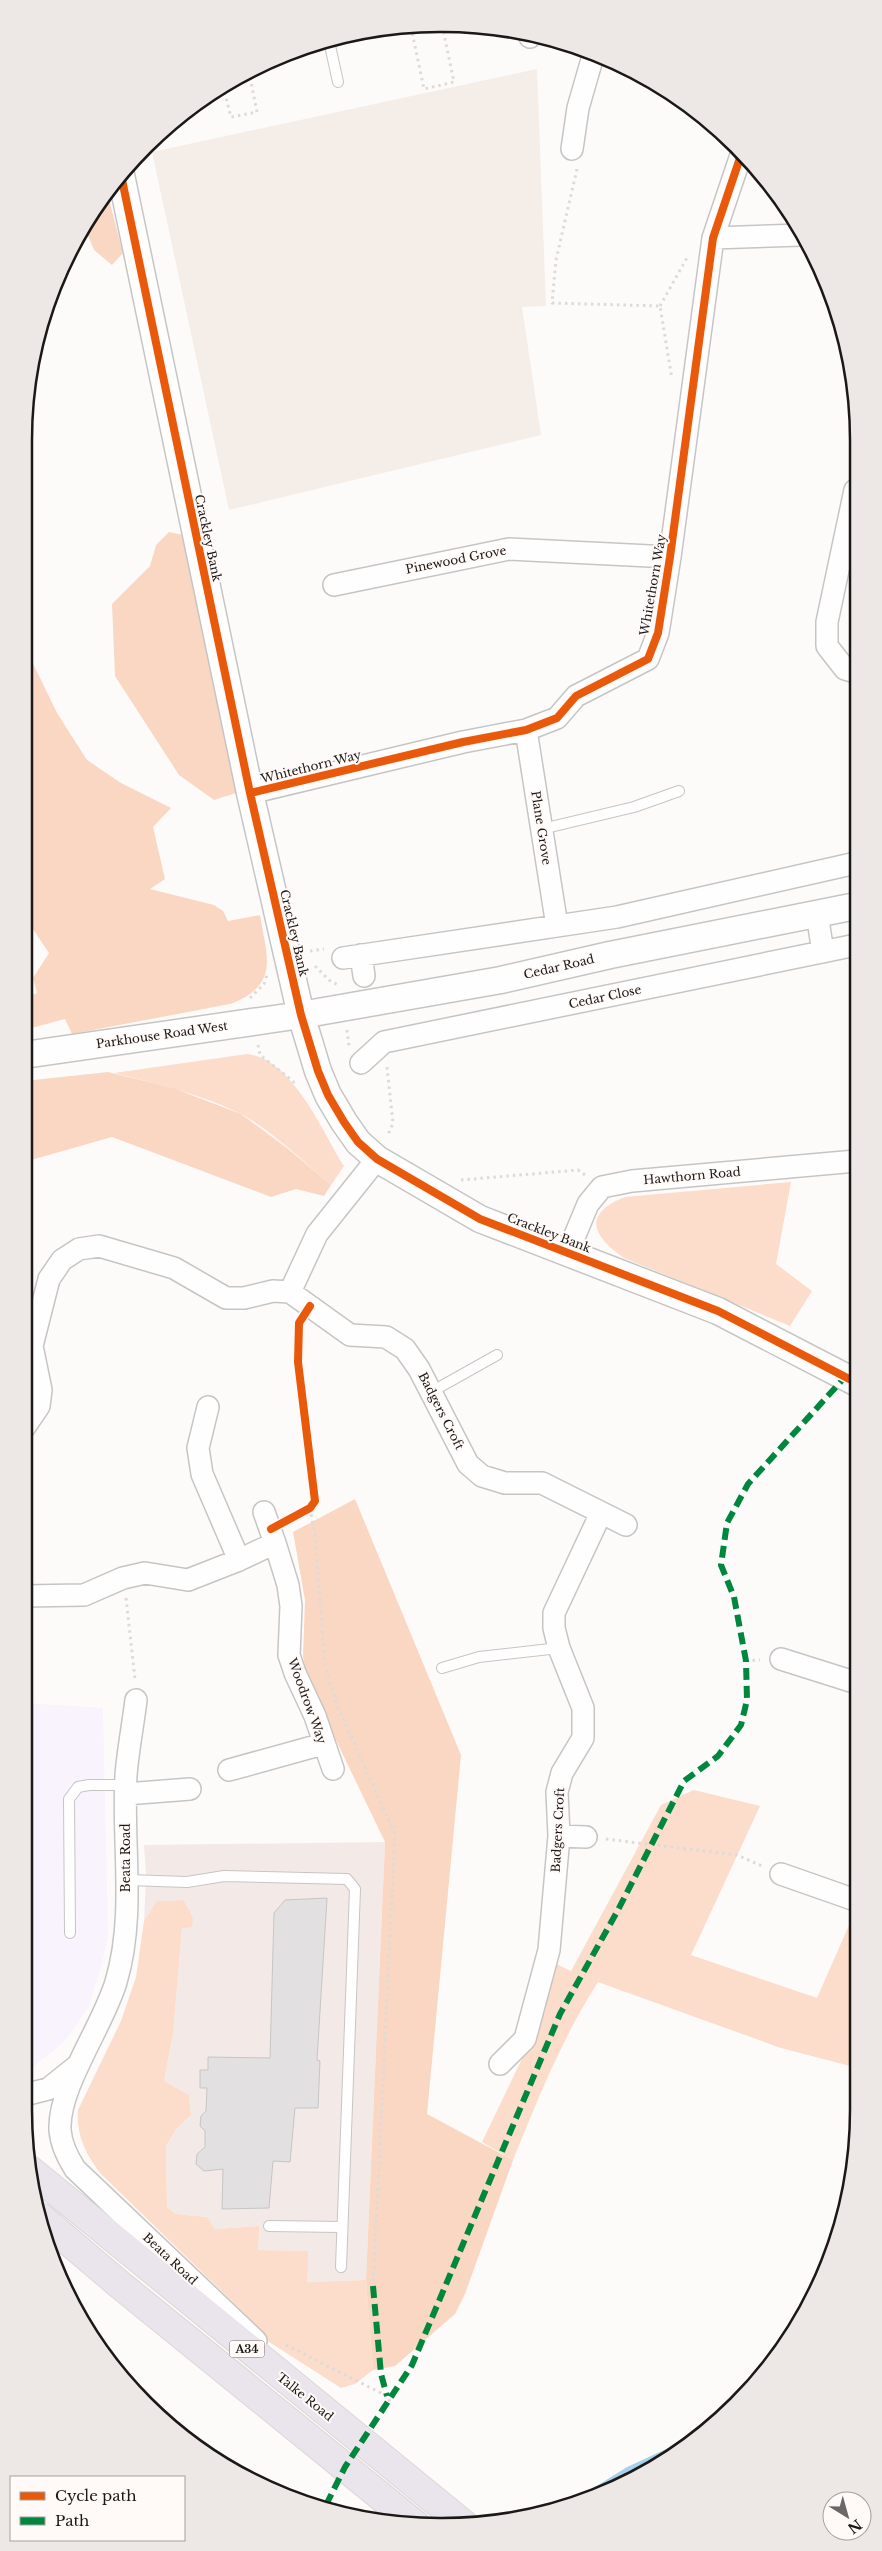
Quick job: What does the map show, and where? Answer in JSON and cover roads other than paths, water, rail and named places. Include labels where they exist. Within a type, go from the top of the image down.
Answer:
[{"type":"highway","name":"Talke Road","points":[[38,2177],[344,2429],[456,2518]]},
{"type":"highway","name":"A34","points":[[49,2224],[119,2284],[406,2517]]},
{"type":"street","points":[[572,149],[578,108],[591,62]]},
{"type":"street","name":"Whitethorn Way","points":[[250,794],[463,742],[526,730],[557,718],[576,696],[648,659],[658,633],[670,556],[713,238],[739,162]]},
{"type":"street","name":"Crackley Bank","points":[[123,185],[250,794],[301,1015],[318,1071],[328,1095],[358,1142],[377,1159],[480,1218],[718,1311],[850,1380]]},
{"type":"street","points":[[713,238],[793,234]]},
{"type":"street","points":[[850,515],[827,630],[827,646],[845,669],[850,670]]},
{"type":"street","name":"Pinewood Grove","points":[[334,585],[509,549],[670,556]]},
{"type":"street","name":"Plane Grove","points":[[526,730],[557,926]]},
{"type":"street","points":[[364,976],[352,957],[616,917],[850,864]]},
{"type":"street","name":"Cedar Road","points":[[301,1015],[501,980],[610,955],[850,907]]},
{"type":"street","points":[[817,914],[823,952]]},
{"type":"street","name":"Cedar Close","points":[[361,1063],[384,1042],[850,946]]},
{"type":"street","name":"Parkhouse Road West","points":[[32,1054],[301,1015]]},
{"type":"street","points":[[32,1416],[39,1406],[41,1390],[32,1346],[49,1279],[62,1260],[79,1249],[99,1246],[174,1268],[226,1298],[244,1298],[274,1291],[290,1292],[318,1234],[377,1159]]},
{"type":"street","name":"Hawthorn Road","points":[[568,1252],[588,1204],[602,1187],[632,1181],[850,1162]]},
{"type":"street","name":"Badgers Croft","points":[[290,1292],[350,1335],[386,1337],[405,1349],[432,1392],[468,1464],[482,1476],[505,1483],[542,1483],[626,1525]]},
{"type":"street","points":[[208,1406],[198,1448],[202,1474],[239,1560]]},
{"type":"street","name":"Woodrow Way","points":[[264,1512],[288,1584],[291,1606],[289,1655],[305,1697],[315,1716],[333,1769]]},
{"type":"street","name":"Badgers Croft","points":[[500,2064],[524,2039],[549,1950],[559,1836],[558,1792],[562,1773],[583,1738],[583,1708],[560,1648],[554,1628],[554,1613],[601,1513]]},
{"type":"street","points":[[32,1596],[84,1594],[123,1578],[145,1573],[188,1580],[239,1560],[275,1543]]},
{"type":"street","points":[[781,1659],[850,1681]]},
{"type":"street","name":"Beata Road","points":[[136,1700],[126,1789],[128,1880],[124,1944],[116,1982],[103,2017],[66,2095],[60,2130],[67,2155],[75,2169],[236,2321],[344,2429]]},
{"type":"street","points":[[229,1770],[323,1744]]},
{"type":"street","points":[[126,1789],[190,1789]]},
{"type":"street","points":[[559,1836],[586,1837]]},
{"type":"street","points":[[781,1874],[850,1898]]},
{"type":"street","name":"Beata Road","points":[[32,2092],[48,2089],[80,2063]]},
{"type":"lane","points":[[330,47],[338,82]]},
{"type":"lane","points":[[542,829],[634,808],[679,791]]},
{"type":"lane","points":[[432,1392],[497,1355]]},
{"type":"lane","points":[[442,1668],[479,1657],[560,1648]]},
{"type":"lane","points":[[70,1933],[69,1799],[78,1787],[89,1785],[126,1789]]},
{"type":"lane","points":[[128,1880],[187,1882],[224,1876],[347,1880],[352,1883],[355,1889],[341,2267]]},
{"type":"lane","points":[[269,2226],[342,2227]]},
{"type":"waterway","points":[[609,2482],[628,2470],[658,2456]]}]
